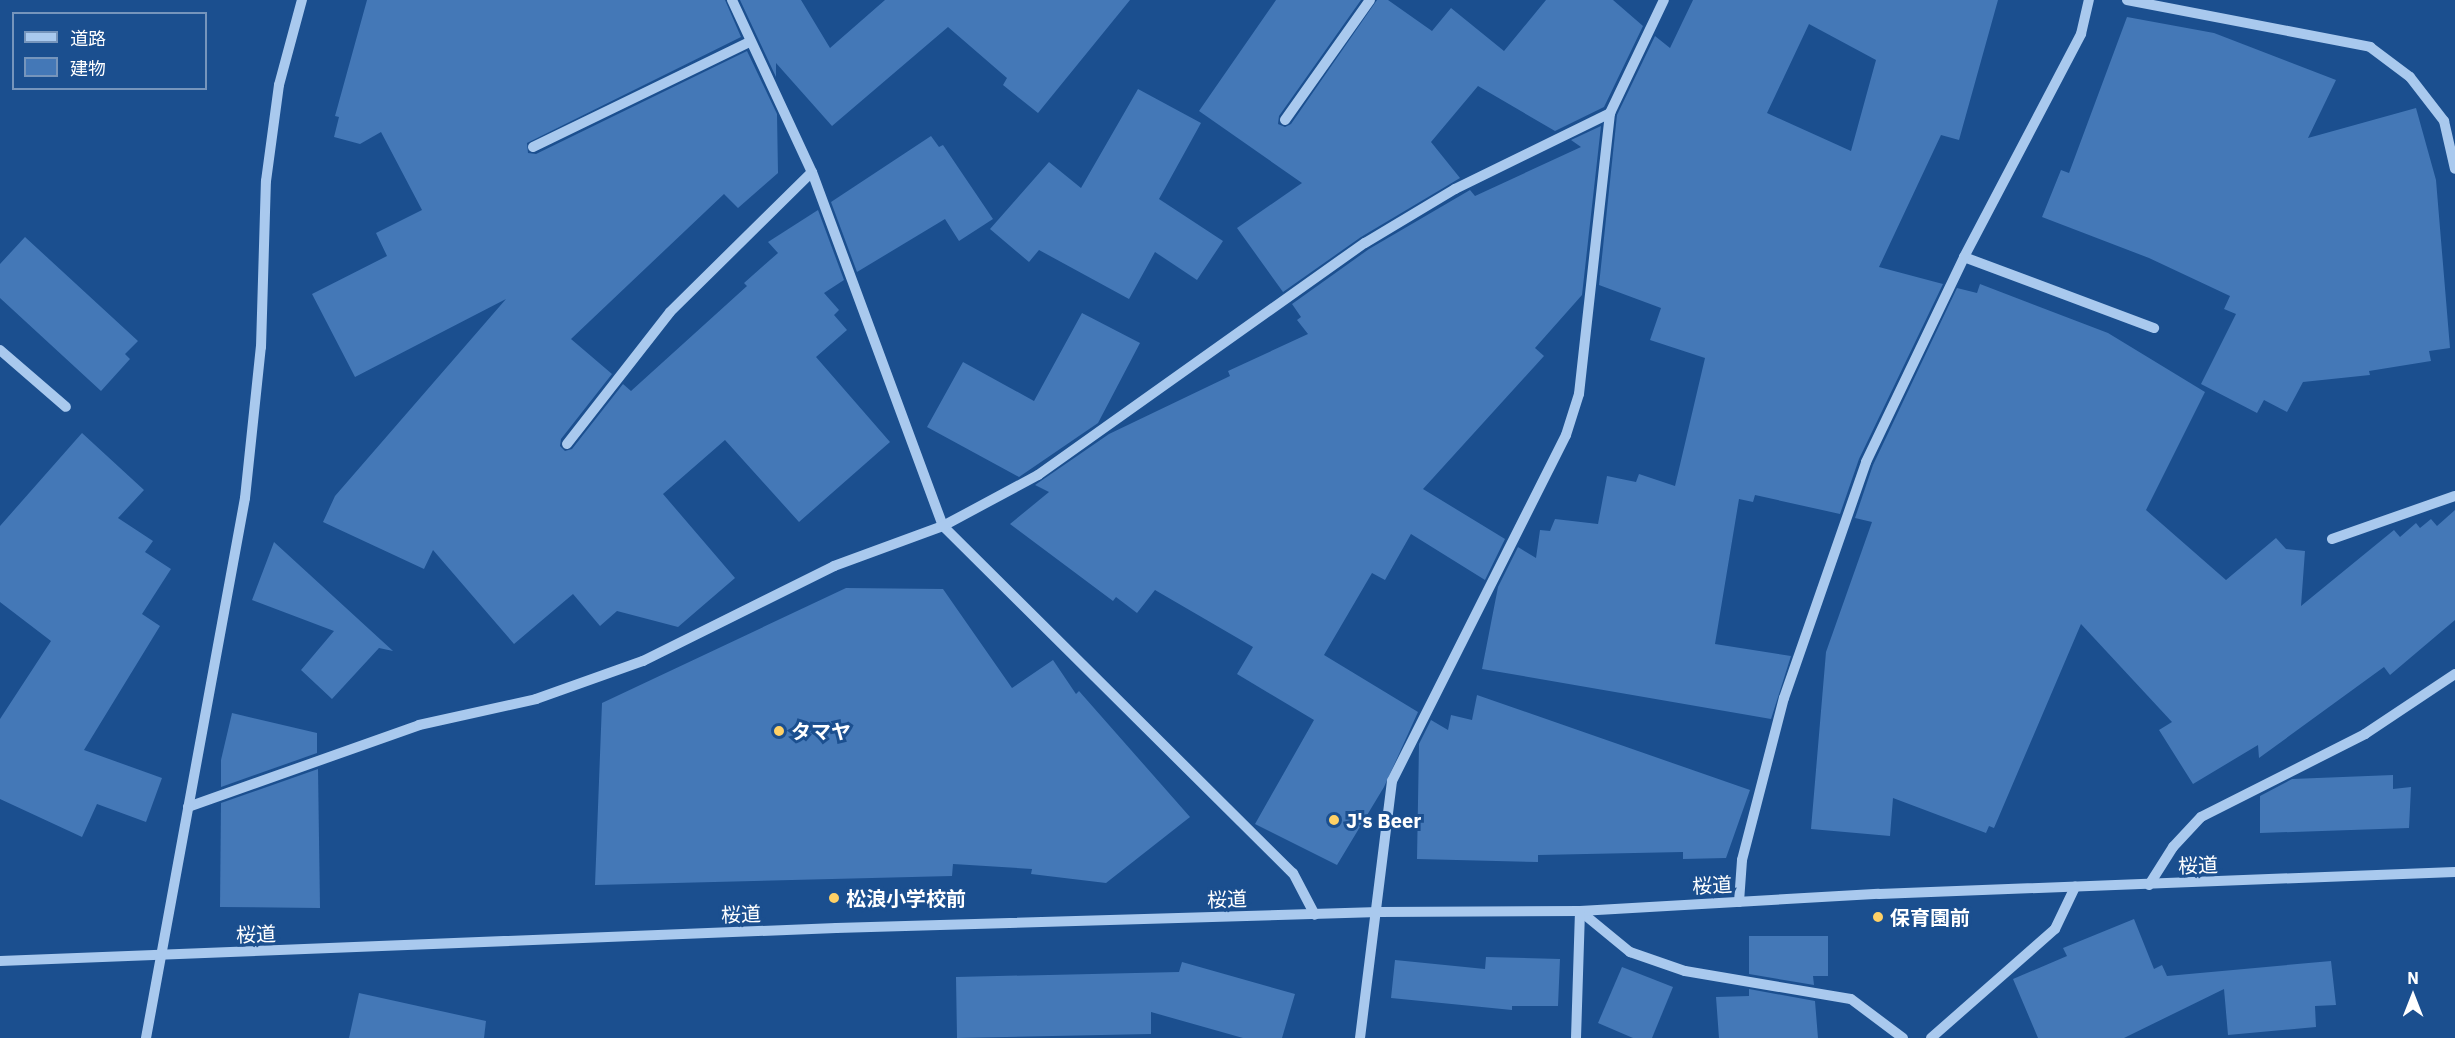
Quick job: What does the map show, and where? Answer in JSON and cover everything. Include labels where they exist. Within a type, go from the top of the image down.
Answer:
[{"type":"street","points":[[146,1038],[245,498],[261,347],[266,181],[279,85],[302,0]]},
{"type":"street","points":[[732,0],[749,42],[812,172],[944,526],[1293,873],[1315,915]]},
{"type":"street","points":[[1286,120],[1370,0]]},
{"type":"street","points":[[1360,1038],[1379,912],[1392,781],[1566,435],[1579,394],[1610,113],[1664,0]]},
{"type":"street","points":[[1739,902],[1742,860],[1784,698],[1858,485],[1964,257],[2081,34],[2089,0]]},
{"type":"street","points":[[2127,0],[2370,47],[2410,76],[2444,121],[2455,169]]},
{"type":"street","points":[[533,147],[749,42]]},
{"type":"street","points":[[188,807],[419,725],[536,699],[643,661],[834,566],[944,526],[1038,475],[1365,243],[1455,189],[1610,113]]},
{"type":"street","points":[[567,444],[670,312],[812,172]]},
{"type":"street","points":[[1964,257],[2154,328]]},
{"type":"street","points":[[0,350],[66,407]]},
{"type":"street","points":[[2332,539],[2455,496]]},
{"type":"street","points":[[2149,885],[2173,847],[2200,817],[2365,734],[2455,674]]},
{"type":"street","name":"桜道","points":[[0,960],[161,957],[836,928],[1379,912],[1580,911],[2075,887],[2455,872]]},
{"type":"street","points":[[1931,1038],[2055,929],[2075,887]]},
{"type":"street","points":[[1576,1038],[1580,911]]},
{"type":"street","points":[[1580,911],[1630,952],[1685,971],[1851,999],[1903,1038]]},
{"type":"building","points":[[367,0],[725,0],[741,37],[527,143],[528,153],[536,154],[747,51],[777,114],[778,173],[738,208],[724,194],[571,339],[612,374],[561,439],[560,446],[565,451],[572,449],[623,384],[631,391],[747,286],[744,283],[778,253],[768,242],[818,210],[844,280],[824,293],[839,310],[834,315],[847,330],[816,357],[890,442],[799,522],[725,440],[663,494],[735,578],[678,627],[617,611],[600,626],[573,594],[514,644],[433,550],[424,569],[323,522],[335,496],[506,299],[355,377],[312,294],[387,256],[376,233],[422,210],[381,132],[360,144],[334,137],[339,117],[335,116]]},
{"type":"building","points":[[740,0],[801,0],[830,48],[885,0],[1130,0],[1038,113],[1003,85],[1007,78],[948,27],[832,126],[776,63],[776,77]]},
{"type":"building","points":[[1276,0],[1361,0],[1279,116],[1278,124],[1285,127],[1291,124],[1377,0],[1388,0],[1432,31],[1451,8],[1504,51],[1546,0],[1613,0],[1643,26],[1604,107],[1555,131],[1478,86],[1431,142],[1460,178],[1361,237],[1283,292],[1237,228],[1302,183],[1199,111]]},
{"type":"building","points":[[1693,0],[1998,0],[1959,140],[1941,135],[1879,267],[1943,284],[1859,459],[1840,514],[1755,495],[1753,502],[1739,499],[1715,644],[1791,656],[1771,719],[1482,669],[1498,587],[1518,547],[1536,558],[1540,530],[1550,531],[1555,519],[1598,524],[1607,476],[1636,482],[1639,474],[1675,486],[1705,358],[1650,340],[1661,308],[1599,285],[1617,115],[1655,36],[1670,48]],"holes":[[[1809,24],[1876,60],[1851,151],[1767,113]]]},
{"type":"building","points":[[2127,17],[2214,33],[2336,80],[2308,138],[2416,108],[2436,180],[2450,348],[2429,351],[2431,361],[2369,371],[2370,375],[2303,382],[2287,412],[2264,400],[2257,413],[2201,384],[2236,314],[2224,309],[2230,296],[2149,258],[2042,217],[2061,170],[2069,173]]},
{"type":"building","points":[[1138,89],[1201,123],[1159,199],[1223,241],[1197,280],[1155,252],[1129,299],[1039,250],[1029,262],[990,229],[1049,162],[1081,188]]},
{"type":"building","points":[[1601,126],[1582,295],[1535,348],[1544,356],[1423,489],[1505,539],[1485,580],[1411,534],[1385,580],[1372,573],[1324,655],[1418,712],[1384,787],[1337,865],[1255,824],[1314,720],[1237,674],[1253,647],[1155,590],[1137,613],[1116,597],[1113,601],[1010,524],[1049,492],[1035,485],[1109,434],[1230,376],[1228,371],[1308,334],[1297,320],[1301,317],[1292,304],[1369,249],[1470,190],[1475,196],[1581,147],[1571,140]]},
{"type":"building","points":[[931,136],[939,147],[943,145],[993,219],[959,241],[945,219],[857,272],[831,202]]},
{"type":"building","points":[[25,237],[138,341],[125,354],[130,359],[101,391],[0,298],[0,264]]},
{"type":"building","points":[[1980,284],[2108,333],[2205,392],[2146,510],[2226,580],[2276,538],[2286,549],[2305,551],[2301,606],[2394,530],[2400,537],[2416,523],[2420,528],[2431,519],[2437,526],[2455,510],[2455,620],[2390,675],[2384,667],[2259,758],[2258,745],[2193,784],[2159,730],[2172,722],[2081,624],[1994,828],[1989,826],[1986,833],[1893,798],[1890,836],[1811,829],[1826,652],[1872,522],[1855,518],[1873,465],[1957,288],[1977,293]]},
{"type":"building","points":[[1082,313],[1140,343],[1098,423],[1019,477],[927,427],[963,362],[1034,401]]},
{"type":"building","points":[[82,433],[144,490],[118,518],[153,541],[145,552],[171,569],[142,614],[160,626],[84,750],[162,778],[146,822],[97,804],[82,837],[0,799],[0,719],[51,641],[0,602],[0,526]]},
{"type":"building","points":[[274,542],[393,651],[379,648],[332,699],[301,670],[334,631],[252,600]]},
{"type":"building","name":"タマヤ","points":[[846,588],[943,589],[1012,688],[1053,660],[1076,694],[1079,691],[1190,817],[1106,883],[1031,874],[1032,869],[953,864],[952,876],[595,885],[602,703]]},
{"type":"building","points":[[1477,695],[1750,790],[1726,858],[1683,859],[1683,852],[1538,855],[1538,862],[1417,859],[1419,744],[1431,720],[1448,730],[1451,715],[1472,720]]},
{"type":"building","points":[[232,713],[317,733],[317,753],[221,787],[221,760]]},
{"type":"building","points":[[318,769],[320,908],[220,907],[221,803]]},
{"type":"building","points":[[2393,775],[2393,789],[2411,787],[2409,828],[2260,833],[2260,796],[2292,779]]},
{"type":"building","points":[[2134,919],[2154,969],[2162,965],[2167,976],[2331,961],[2336,1005],[2315,1006],[2316,1027],[2228,1035],[2224,989],[2124,1038],[2038,1038],[2013,979],[2067,956],[2063,948]]},
{"type":"building","points":[[1749,936],[1828,936],[1828,976],[1813,976],[1814,985],[1749,974]]},
{"type":"building","points":[[1486,957],[1560,959],[1558,1006],[1512,1006],[1512,1010],[1391,998],[1395,960],[1485,969]]},
{"type":"building","points":[[1182,962],[1295,994],[1282,1038],[1243,1038],[1151,1012],[1151,1034],[957,1038],[956,977],[1179,972]]},
{"type":"building","points":[[1622,967],[1673,987],[1652,1038],[1633,1038],[1598,1023]]},
{"type":"building","points":[[1749,989],[1815,1001],[1818,1038],[1719,1038],[1716,997],[1749,996]]},
{"type":"building","points":[[359,993],[486,1021],[484,1038],[349,1038]]},
{"type":"place","name":"タマヤ","points":[[779,731]]},
{"type":"place","name":"J's Beer","points":[[1334,820]]},
{"type":"place","name":"松浪小学校前","points":[[834,898]]},
{"type":"place","name":"保育園前","points":[[1878,917]]}]
